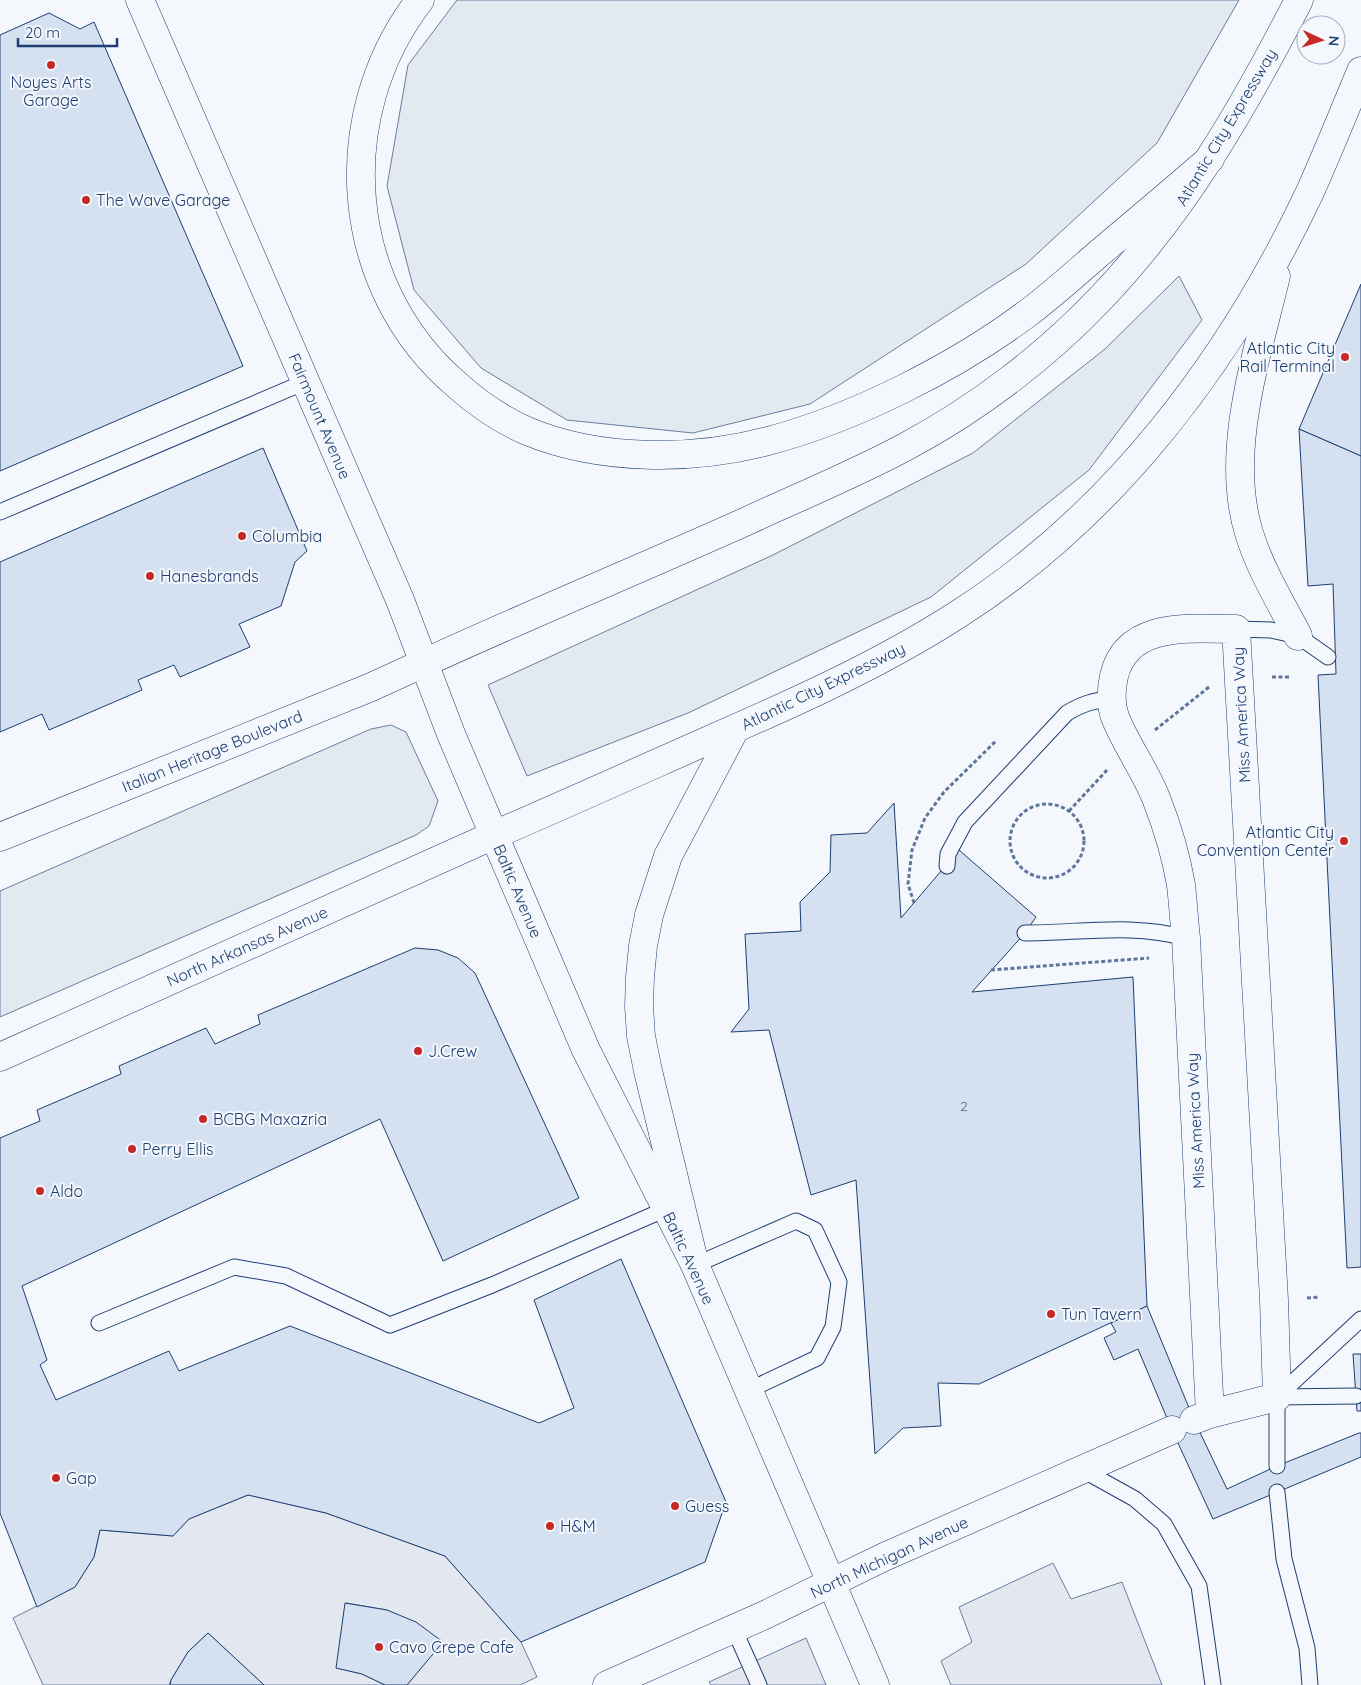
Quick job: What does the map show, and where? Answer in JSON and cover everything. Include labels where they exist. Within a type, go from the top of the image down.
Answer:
[{"type":"main road","name":"Fairmount Avenue","points":[[140,0],[400,600],[451,734],[494,835]]},
{"type":"main road","points":[[420,0],[402,26],[385,58],[374,88],[361,149],[363,211],[368,242],[377,271],[389,300],[421,348],[445,375],[469,396],[525,430],[555,441],[586,449],[658,455],[692,454],[729,449],[768,442],[853,412],[944,367],[1027,314],[1210,158]]},
{"type":"main road","name":"Atlantic City Expressway","points":[[424,663],[634,572],[852,473],[908,445],[959,415],[1010,379],[1040,355],[1099,300],[1144,250],[1178,207],[1210,158],[1273,51],[1299,0]]},
{"type":"main road","name":"Atlantic City Expressway","points":[[494,835],[736,729],[855,674],[959,614],[1057,539],[1103,497],[1147,448],[1185,401],[1225,344],[1253,299],[1309,194],[1361,71]]},
{"type":"main road","points":[[1283,244],[1245,410],[1240,466],[1243,504],[1249,532],[1259,560],[1298,636]]},
{"type":"main road","name":"Miss America Way","points":[[1192,1421],[1186,938],[1181,886],[1175,857],[1155,796],[1121,730],[1114,714],[1111,700],[1116,667],[1130,648],[1149,635],[1163,630],[1236,629],[1274,1300],[1277,1397]]},
{"type":"main road","name":"Italian Heritage Boulevard","points":[[0,837],[369,688],[424,663]]},
{"type":"main road","points":[[695,1265],[641,1036],[640,977],[649,915],[668,856],[736,729]]},
{"type":"main road","name":"North Arkansas Avenue","points":[[0,1057],[494,835]]},
{"type":"main road","name":"Baltic Avenue","points":[[494,835],[586,1050],[695,1265],[875,1685]]},
{"type":"main road","name":"North Michigan Avenue","points":[[608,1685],[734,1629],[884,1557],[1192,1421],[1277,1397]]},
{"type":"lane","points":[[0,512],[305,382]]},
{"type":"lane","points":[[1236,629],[1271,630],[1298,636],[1328,657]]},
{"type":"lane","points":[[947,866],[948,854],[965,822],[1067,713],[1080,705],[1111,700]]},
{"type":"lane","points":[[1025,933],[1130,928],[1166,932],[1186,938]]},
{"type":"lane","points":[[99,1324],[234,1267],[286,1276],[390,1325],[492,1285],[666,1208]]},
{"type":"lane","points":[[695,1265],[796,1221],[815,1230],[839,1282],[833,1327],[817,1358],[749,1390]]},
{"type":"lane","points":[[1277,1466],[1277,1397],[1361,1319]]},
{"type":"lane","points":[[1277,1397],[1356,1396]]},
{"type":"lane","points":[[1081,1469],[1135,1499],[1164,1524],[1199,1586],[1214,1685]]},
{"type":"lane","points":[[1277,1492],[1284,1559],[1307,1648],[1310,1685]]},
{"type":"lane","points":[[734,1629],[759,1685]]},
{"type":"path","points":[[1272,677],[1291,677]]},
{"type":"path","points":[[1148,735],[1215,682]]},
{"type":"path","points":[[1069,811],[1107,770]]},
{"type":"path","points":[[1048,804],[1059,806],[1069,811],[1078,821],[1083,833],[1084,845],[1080,858],[1072,868],[1062,875],[1049,878],[1036,877],[1025,871],[1016,863],[1011,846],[1012,829],[1017,819],[1026,810],[1048,804]]},
{"type":"path","points":[[991,970],[1149,958]]},
{"type":"path","points":[[1307,1298],[1320,1297]]},
{"type":"shaded area","points":[[457,0],[1239,0],[1157,143],[1026,264],[810,404],[693,433],[567,420],[481,368],[414,290],[387,186],[408,65]]},
{"type":"shaded area","points":[[1179,276],[1202,320],[1089,470],[931,597],[688,713],[527,776],[488,685],[773,555],[973,453],[1105,349]]},
{"type":"shaded area","points":[[391,725],[406,732],[438,801],[429,826],[416,835],[0,1017],[0,891],[371,729]]},
{"type":"shaded area","points":[[248,1495],[326,1513],[445,1556],[521,1642],[537,1677],[520,1685],[407,1685],[442,1642],[387,1610],[346,1603],[337,1668],[362,1674],[385,1685],[264,1685],[208,1633],[188,1652],[169,1685],[43,1685],[13,1618],[75,1587],[94,1557],[100,1530],[173,1536],[189,1519]]},
{"type":"shaded area","points":[[1053,1563],[1071,1599],[1122,1582],[1162,1685],[951,1685],[941,1661],[972,1642],[959,1607]]},
{"type":"shaded area","points":[[806,1638],[826,1685],[711,1685],[709,1682]]},
{"type":"building","name":"The Wave Garage","points":[[49,13],[80,29],[94,22],[243,366],[0,471],[0,35]]},
{"type":"building","name":"Atlantic City Rail Terminal","points":[[1361,284],[1361,456],[1299,429]]},
{"type":"building","name":"Atlantic City Convention Center","points":[[1299,429],[1361,456],[1361,1267],[1347,1268],[1318,675],[1336,674],[1333,584],[1308,586]]},
{"type":"building","points":[[263,448],[307,551],[295,562],[281,606],[239,624],[250,647],[180,677],[174,665],[138,680],[142,690],[49,730],[42,714],[0,732],[0,562]]},
{"type":"building","points":[[894,803],[901,918],[959,850],[1036,917],[1025,933],[972,992],[1133,977],[1147,1306],[979,1384],[938,1383],[941,1426],[903,1428],[875,1454],[856,1180],[811,1195],[769,1030],[731,1032],[749,1009],[745,934],[801,931],[800,902],[830,872],[831,835],[867,833]]},
{"type":"building","points":[[415,948],[438,950],[458,958],[475,973],[579,1198],[443,1261],[380,1119],[22,1286],[47,1360],[40,1365],[56,1400],[169,1351],[179,1371],[290,1326],[539,1423],[574,1408],[534,1300],[621,1259],[726,1502],[705,1562],[521,1642],[445,1556],[326,1513],[248,1495],[189,1519],[173,1536],[100,1530],[94,1557],[75,1587],[37,1607],[0,1513],[0,1138],[40,1121],[37,1110],[121,1074],[119,1066],[206,1028],[215,1044],[260,1024],[258,1015]]},
{"type":"building","points":[[1147,1306],[1194,1420],[1227,1489],[1277,1466],[1359,1433],[1361,1433],[1361,1457],[1213,1519],[1172,1430],[1138,1349],[1114,1360],[1104,1338],[1116,1332],[1111,1323]]},
{"type":"building","points":[[1353,1354],[1361,1354],[1361,1411],[1357,1411]]},
{"type":"building","points":[[345,1603],[387,1610],[416,1622],[443,1642],[407,1685],[385,1685],[362,1674],[336,1668]]},
{"type":"building","points":[[208,1633],[264,1685],[170,1685],[171,1680],[188,1652]]},
{"type":"place","name":"Noyes Arts Garage","points":[[51,65]]},
{"type":"place","name":"The Wave Garage","points":[[86,200]]},
{"type":"place","name":"Atlantic City Rail Terminal","points":[[1345,357]]},
{"type":"place","name":"Columbia","points":[[242,536]]},
{"type":"place","name":"Hanesbrands","points":[[150,576]]},
{"type":"place","name":"Atlantic City Convention Center","points":[[1344,841]]},
{"type":"place","name":"J.Crew","points":[[418,1051]]},
{"type":"place","name":"BCBG Maxazria","points":[[203,1119]]},
{"type":"place","name":"Perry Ellis","points":[[132,1149]]},
{"type":"place","name":"Aldo","points":[[40,1191]]},
{"type":"place","name":"Tun Tavern","points":[[1051,1314]]},
{"type":"place","name":"Gap","points":[[56,1478]]},
{"type":"place","name":"Guess","points":[[675,1506]]},
{"type":"place","name":"H&M","points":[[550,1526]]},
{"type":"place","name":"Cavo Crepe Cafe","points":[[379,1647]]}]
